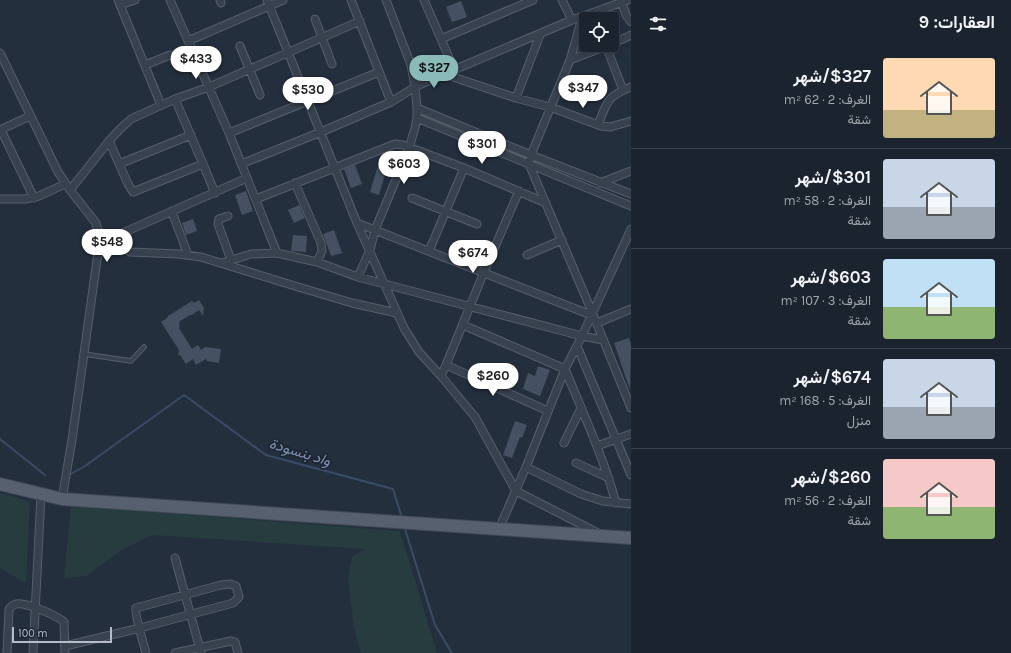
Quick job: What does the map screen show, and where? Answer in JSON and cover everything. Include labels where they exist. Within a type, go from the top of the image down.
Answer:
[{"type":"main road","points":[[0,484],[62,499],[631,538]]},
{"type":"street","points":[[135,0],[119,2],[161,105]]},
{"type":"street","points":[[170,0],[229,133],[277,253]]},
{"type":"street","points":[[188,41],[268,3],[283,0]]},
{"type":"street","points":[[351,0],[391,102]]},
{"type":"street","points":[[358,277],[370,250],[375,230],[409,148],[417,118],[415,87],[411,66],[386,0]]},
{"type":"street","points":[[424,0],[454,69]]},
{"type":"street","points":[[441,39],[533,0]]},
{"type":"street","points":[[562,0],[572,20]]},
{"type":"street","points":[[597,12],[624,1],[626,15],[631,22]]},
{"type":"street","points":[[268,3],[336,167],[357,222],[397,313],[412,342],[475,417],[516,491],[603,536]]},
{"type":"street","points":[[315,19],[332,64]]},
{"type":"street","points":[[242,164],[391,102],[415,87],[454,69],[540,35],[572,20],[579,19]]},
{"type":"street","points":[[70,190],[109,141],[131,119],[175,99],[209,87],[249,68],[360,21]]},
{"type":"street","points":[[579,28],[570,60],[531,155],[529,164],[630,403]]},
{"type":"street","points":[[516,98],[540,35]]},
{"type":"street","points":[[619,40],[631,35]]},
{"type":"street","points":[[240,46],[260,95]]},
{"type":"street","points":[[570,60],[591,52]]},
{"type":"street","points":[[611,52],[622,90]]},
{"type":"street","points":[[0,53],[65,184],[96,223],[99,233],[100,243],[62,499]]},
{"type":"street","points":[[145,65],[170,55]]},
{"type":"street","points":[[229,133],[379,72]]},
{"type":"street","points":[[444,74],[516,98],[550,107],[604,127],[610,127],[631,121]]},
{"type":"street","points":[[598,125],[608,99],[614,94],[631,87]]},
{"type":"street","points":[[175,99],[204,164],[215,193]]},
{"type":"street","points":[[417,108],[600,183],[631,194]]},
{"type":"street","points":[[30,116],[0,130],[34,198]]},
{"type":"street","points":[[417,118],[631,206]]},
{"type":"street","points":[[119,164],[191,135]]},
{"type":"street","points":[[109,141],[130,188],[134,192],[204,164]]},
{"type":"street","points":[[256,200],[392,144],[400,144],[464,168],[546,203]]},
{"type":"street","points":[[429,251],[464,168]]},
{"type":"street","points":[[600,183],[631,171]]},
{"type":"street","points":[[100,243],[247,178]]},
{"type":"street","points":[[295,183],[321,243],[322,251],[317,262]]},
{"type":"street","points":[[0,199],[34,198],[65,184]]},
{"type":"street","points":[[441,376],[519,191]]},
{"type":"street","points":[[412,198],[477,224]]},
{"type":"street","points":[[172,212],[188,255]]},
{"type":"street","points":[[228,216],[219,219],[218,224],[231,260]]},
{"type":"street","points":[[357,222],[592,313]]},
{"type":"street","points":[[499,530],[565,369],[582,336],[631,229]]},
{"type":"street","points":[[117,236],[124,247],[130,252],[201,257],[324,294],[397,313]]},
{"type":"street","points":[[527,255],[562,240]]},
{"type":"street","points":[[222,264],[256,253],[277,253],[317,262],[358,277],[582,336],[603,340]]},
{"type":"street","points":[[597,323],[631,309]]},
{"type":"street","points":[[463,325],[565,369],[597,446],[616,502]]},
{"type":"street","points":[[577,346],[631,475]]},
{"type":"street","points":[[446,366],[548,411]]},
{"type":"street","points":[[564,443],[581,408]]},
{"type":"street","points":[[597,446],[631,434]]},
{"type":"street","points":[[576,463],[609,478]]},
{"type":"street","points":[[526,467],[581,494],[603,501],[631,504]]},
{"type":"street","points":[[33,653],[41,495]]},
{"type":"street","points":[[175,558],[200,650]]},
{"type":"street","points":[[7,653],[10,609],[17,604],[35,608],[53,615],[64,622],[65,649],[140,628],[233,603],[238,599],[239,593],[236,586],[230,584],[136,608],[135,611],[140,628],[146,653]]},
{"type":"street","points":[[177,653],[200,650],[231,641],[235,642],[238,653]]},
{"type":"lane","points":[[84,354],[131,361],[144,347]]},
{"type":"green space","points":[[0,493],[30,502],[26,583],[0,568]]},
{"type":"green space","points":[[71,506],[400,531],[437,653],[361,653],[354,627],[348,579],[352,557],[365,549],[152,535],[120,551],[86,576],[64,578]]},
{"type":"building","points":[[461,1],[467,17],[452,22],[446,7]]},
{"type":"building","points":[[379,162],[388,164],[379,195],[370,192]]},
{"type":"building","points":[[355,165],[362,184],[351,188],[344,169]]},
{"type":"building","points":[[246,191],[253,211],[242,215],[235,195]]},
{"type":"building","points":[[299,205],[305,218],[294,223],[288,210]]},
{"type":"building","points":[[193,219],[197,231],[186,235],[182,223]]},
{"type":"building","points":[[334,230],[342,253],[331,256],[323,234]]},
{"type":"building","points":[[293,235],[307,236],[306,252],[291,251]]},
{"type":"building","points":[[199,300],[204,308],[203,316],[199,310],[180,321],[179,328],[192,349],[198,345],[201,350],[205,347],[221,349],[219,363],[207,361],[206,359],[196,365],[193,359],[186,364],[180,355],[178,355],[179,350],[161,322],[192,301],[194,303]]},
{"type":"building","points":[[629,338],[631,344],[630,390],[614,343]]},
{"type":"building","points":[[538,366],[550,370],[540,396],[523,389],[528,373],[535,376]]},
{"type":"building","points":[[515,421],[527,425],[522,438],[520,437],[512,458],[503,455]]},
{"type":"waterway","name":"واد بنسودة","points":[[69,475],[85,466],[184,395],[266,455],[393,489],[402,518]]},
{"type":"waterway","name":"واد بنسودة","points":[[0,439],[45,475]]},
{"type":"waterway","name":"واد بنسودة","points":[[404,526],[435,625],[452,653]]}]
